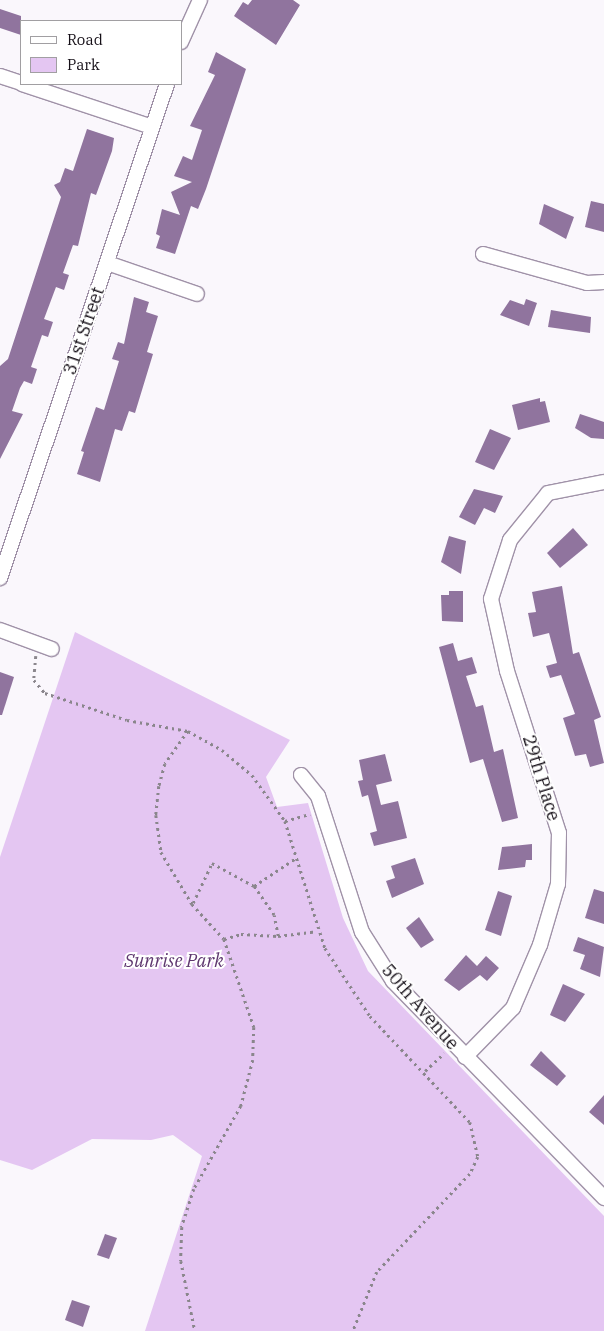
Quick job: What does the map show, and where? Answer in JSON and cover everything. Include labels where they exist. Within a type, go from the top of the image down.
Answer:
[{"type":"street","points":[[182,40],[200,0]]},
{"type":"street","points":[[0,76],[20,83]]},
{"type":"street","points":[[25,85],[152,127]]},
{"type":"street","name":"31st Street","points":[[0,578],[167,85]]},
{"type":"street","points":[[482,254],[587,283],[604,282]]},
{"type":"street","points":[[106,263],[197,294]]},
{"type":"street","name":"29th Place","points":[[465,1057],[512,1008],[540,945],[558,884],[559,833],[507,671],[491,599],[510,540],[548,493],[604,482]]},
{"type":"street","points":[[0,630],[52,650]]},
{"type":"street","name":"50th Avenue","points":[[301,775],[322,811],[362,932],[394,981],[453,1045],[544,1132],[604,1198]]},
{"type":"path","points":[[39,645],[34,680],[45,693],[128,720],[188,731],[222,750],[252,775],[284,821],[316,931],[370,1016],[425,1071],[470,1122],[478,1157],[470,1174],[377,1272],[353,1331]]},
{"type":"path","points":[[188,731],[166,764],[156,815],[161,852],[192,904],[224,939],[254,1027],[253,1060],[241,1106],[194,1189],[182,1227],[181,1261],[195,1331]]},
{"type":"path","points":[[284,821],[322,811]]},
{"type":"path","points":[[254,886],[296,858]]},
{"type":"path","points":[[192,904],[212,863],[254,886],[274,915],[278,936]]},
{"type":"path","points":[[224,939],[240,934],[278,936],[316,931]]},
{"type":"path","points":[[425,1071],[453,1045]]},
{"type":"green space","name":"Sunrise Park","points":[[75,632],[290,740],[266,777],[277,807],[308,803],[343,918],[368,971],[604,1216],[604,1331],[145,1331],[202,1156],[173,1135],[151,1140],[92,1139],[32,1170],[0,1160],[0,857]]},
{"type":"building","points":[[252,0],[293,0],[300,5],[276,45],[234,16],[243,2],[248,5]]},
{"type":"building","points":[[0,9],[21,16],[20,35],[0,28]]},
{"type":"building","points":[[216,52],[246,69],[206,189],[198,209],[191,206],[175,254],[156,248],[160,236],[156,234],[162,209],[180,215],[171,192],[192,182],[174,176],[183,156],[192,160],[202,130],[190,126],[215,75],[208,72]]},
{"type":"building","points":[[87,129],[114,138],[112,151],[96,195],[91,193],[78,246],[73,245],[63,273],[69,275],[64,290],[56,287],[44,319],[53,322],[48,337],[42,335],[31,367],[37,369],[32,384],[24,381],[20,388],[12,411],[23,414],[0,459],[0,366],[8,359],[61,197],[54,185],[60,182],[65,168],[73,171]]},
{"type":"building","points":[[591,201],[604,204],[604,232],[585,227]]},
{"type":"building","points":[[544,204],[574,217],[566,239],[539,224]]},
{"type":"building","points":[[134,297],[149,302],[146,312],[158,316],[147,352],[153,354],[135,413],[129,411],[122,431],[115,429],[100,482],[77,474],[84,452],[81,451],[96,407],[104,410],[119,361],[112,359],[118,342],[124,344]]},
{"type":"building","points":[[526,299],[537,303],[529,326],[500,315],[510,300],[524,305]]},
{"type":"building","points":[[551,310],[591,317],[590,333],[548,327]]},
{"type":"building","points":[[540,398],[540,402],[545,401],[550,422],[518,430],[512,405]]},
{"type":"building","points":[[580,414],[604,422],[604,439],[591,438],[575,428]]},
{"type":"building","points":[[490,429],[511,438],[494,470],[475,462]]},
{"type":"building","points":[[474,489],[503,496],[495,513],[484,508],[475,525],[459,517]]},
{"type":"building","points":[[573,528],[588,545],[560,568],[547,553]]},
{"type":"building","points":[[449,536],[466,541],[461,574],[441,562]]},
{"type":"building","points":[[562,586],[573,654],[579,652],[601,717],[594,720],[604,763],[590,767],[586,754],[575,756],[563,718],[575,714],[561,675],[550,678],[546,666],[557,663],[549,633],[533,637],[528,613],[536,612],[532,592]]},
{"type":"building","points":[[449,591],[463,591],[463,622],[442,621],[441,595],[449,595]]},
{"type":"building","points":[[453,643],[458,661],[472,657],[477,673],[466,676],[476,707],[483,705],[494,752],[503,749],[518,818],[502,822],[483,759],[470,763],[439,647]]},
{"type":"building","points":[[0,672],[14,677],[2,715],[0,715]]},
{"type":"building","points":[[385,754],[392,781],[376,785],[381,805],[398,801],[407,838],[374,846],[370,833],[377,831],[368,795],[362,797],[358,781],[363,780],[359,760]]},
{"type":"building","points":[[532,844],[532,860],[526,860],[525,867],[498,870],[502,847]]},
{"type":"building","points":[[415,858],[424,884],[392,898],[386,881],[395,878],[391,866]]},
{"type":"building","points":[[594,889],[604,892],[604,924],[585,918]]},
{"type":"building","points":[[498,891],[512,896],[501,936],[485,930]]},
{"type":"building","points":[[419,917],[434,940],[421,948],[406,928]]},
{"type":"building","points":[[578,937],[604,947],[600,977],[580,969],[585,955],[573,951]]},
{"type":"building","points":[[466,955],[477,966],[486,956],[499,968],[487,981],[480,975],[459,991],[444,980]]},
{"type":"building","points":[[563,984],[585,994],[565,1022],[550,1015]]},
{"type":"building","points":[[541,1051],[566,1076],[557,1086],[530,1065]]},
{"type":"building","points":[[604,1095],[604,1125],[589,1112]]},
{"type":"building","points":[[105,1234],[117,1238],[109,1259],[97,1255]]},
{"type":"building","points":[[72,1300],[90,1306],[83,1327],[65,1320]]}]
